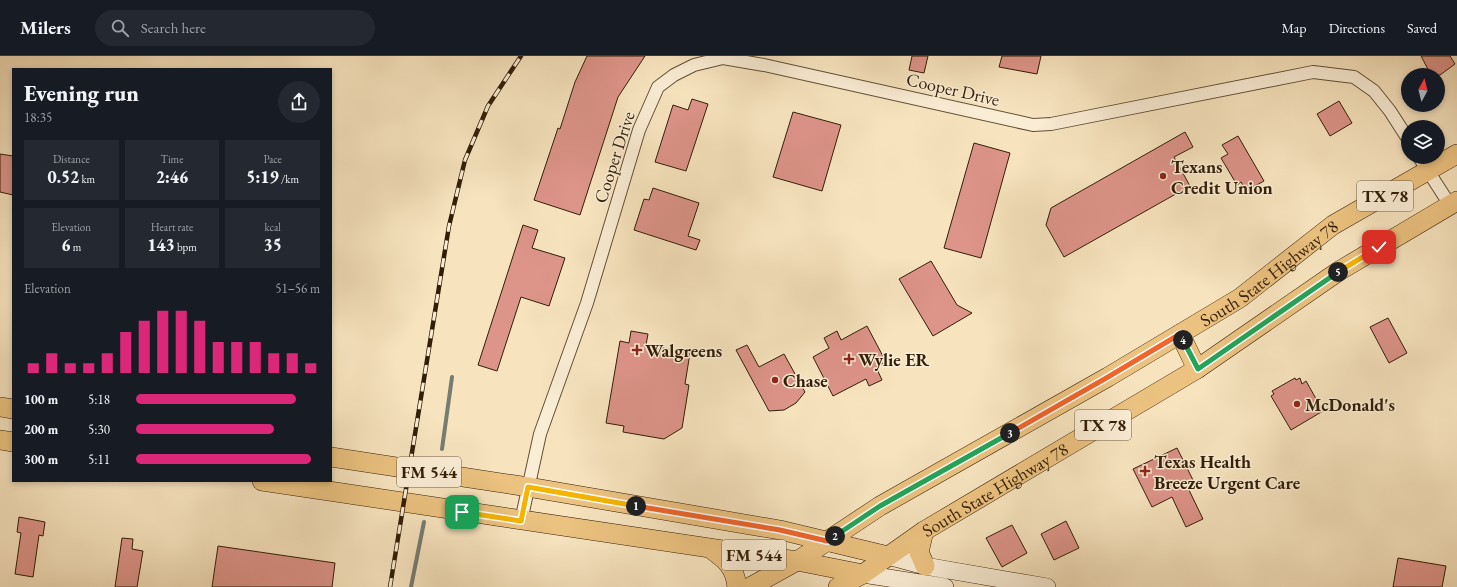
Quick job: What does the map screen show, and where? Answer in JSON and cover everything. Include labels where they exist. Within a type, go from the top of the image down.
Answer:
[{"type":"main road","name":"South State Highway 78","points":[[1445,158],[1457,154]]},
{"type":"main road","name":"South State Highway 78","points":[[750,587],[797,561],[880,506],[1108,377],[1240,298],[1334,225],[1423,164]]},
{"type":"main road","name":"South State Highway 78","points":[[838,587],[863,574],[924,531],[1198,369],[1339,271],[1454,203]]},
{"type":"main road","points":[[1180,334],[1198,369]]},
{"type":"main road","points":[[0,407],[12,409]]},
{"type":"main road","points":[[0,440],[12,442]]},
{"type":"main road","name":"FM 544","points":[[332,457],[528,487],[780,530],[888,556]]},
{"type":"main road","name":"FM 544","points":[[268,482],[521,521],[797,561],[863,574]]},
{"type":"main road","points":[[924,531],[918,552],[925,566]]},
{"type":"main road","points":[[710,548],[730,564],[736,578],[737,587]]},
{"type":"main road","points":[[888,556],[925,566],[1047,587]]},
{"type":"main road","points":[[863,574],[945,587]]},
{"type":"street","name":"Cooper Drive","points":[[521,521],[540,434],[587,303],[639,130],[658,87],[674,75],[694,65],[723,58],[764,65],[1033,125],[1051,124],[1312,72],[1354,77],[1374,91],[1401,128]]},
{"type":"street","points":[[1423,164],[1454,203]]},
{"type":"building","points":[[587,56],[645,56],[618,97],[580,215],[534,200],[558,128],[560,129],[575,82]]},
{"type":"building","points":[[912,56],[928,56],[924,73],[909,70]]},
{"type":"building","points":[[1002,56],[1041,56],[1037,74],[999,67]]},
{"type":"building","points":[[1421,56],[1450,56],[1455,64],[1445,71],[1445,68],[1427,68]]},
{"type":"building","points":[[692,99],[708,104],[686,171],[655,162],[673,105],[688,110]]},
{"type":"building","points":[[1339,101],[1352,123],[1330,136],[1317,114]]},
{"type":"building","points":[[793,112],[841,125],[822,191],[773,177]]},
{"type":"building","points":[[1185,132],[1193,147],[1174,157],[1190,186],[1064,257],[1046,225],[1051,208]]},
{"type":"building","points":[[1238,136],[1264,181],[1246,191],[1241,182],[1237,185],[1221,158],[1228,154],[1222,145]]},
{"type":"building","points":[[974,143],[1010,153],[981,258],[944,248]]},
{"type":"building","points":[[0,154],[12,156],[12,195],[0,192]]},
{"type":"building","points":[[653,188],[699,203],[688,236],[700,240],[696,250],[634,230],[644,199],[649,200]]},
{"type":"building","points":[[523,225],[538,230],[532,248],[565,258],[549,306],[521,297],[497,371],[478,365]]},
{"type":"building","points":[[931,261],[957,305],[972,313],[933,336],[899,279]]},
{"type":"building","points":[[1388,318],[1407,353],[1389,363],[1370,327]]},
{"type":"building","name":"Wylie ER","points":[[867,326],[886,362],[876,367],[882,380],[869,386],[866,379],[833,396],[813,357],[829,348],[824,338],[837,331],[841,340]]},
{"type":"building","name":"Walgreens","points":[[631,331],[648,334],[646,345],[690,353],[685,384],[689,385],[682,428],[664,439],[623,432],[624,426],[606,423],[620,341],[629,343]]},
{"type":"building","name":"Chase","points":[[747,345],[759,367],[784,354],[805,392],[796,403],[784,410],[769,411],[736,350]]},
{"type":"building","name":"McDonald's","points":[[1295,378],[1296,380],[1300,378],[1302,384],[1306,381],[1323,411],[1291,430],[1271,396],[1274,394],[1272,391]]},
{"type":"building","points":[[1177,448],[1195,484],[1188,488],[1203,519],[1186,527],[1172,497],[1152,507],[1133,469]]},
{"type":"building","points":[[19,517],[45,522],[43,536],[39,535],[33,577],[15,574],[21,533],[17,532]]},
{"type":"building","points":[[1066,521],[1079,548],[1054,560],[1041,534]]},
{"type":"building","points":[[1012,525],[1027,553],[1002,567],[986,538]]},
{"type":"building","points":[[122,538],[133,539],[132,549],[143,551],[137,587],[115,587]]},
{"type":"building","points":[[218,546],[335,563],[332,587],[212,587]]},
{"type":"building","points":[[1398,558],[1446,566],[1442,587],[1393,587]]},
{"type":"waterway","points":[[442,449],[452,377]]},
{"type":"waterway","points":[[411,587],[424,522]]},
{"type":"railway","points":[[390,587],[449,226],[465,160],[488,106],[521,56]]},
{"type":"place","name":"Texans Credit Union","points":[[1163,176]]},
{"type":"place","name":"Walgreens","points":[[637,350]]},
{"type":"place","name":"Wylie ER","points":[[849,359]]},
{"type":"place","name":"Chase","points":[[775,380]]},
{"type":"place","name":"McDonald's","points":[[1297,404]]},
{"type":"place","name":"Texas Health Breeze Urgent Care","points":[[1145,471]]},
{"type":"route","points":[[462,512],[521,521],[528,487],[780,530],[827,541],[880,506],[1108,377],[1180,334],[1198,369],[1339,271],[1379,247]]}]
